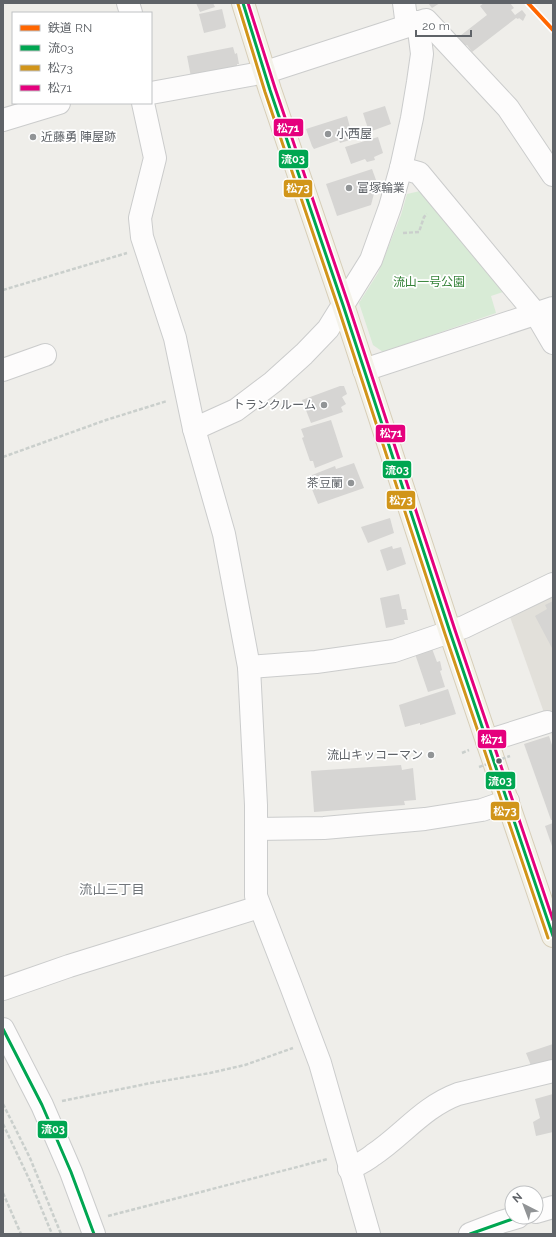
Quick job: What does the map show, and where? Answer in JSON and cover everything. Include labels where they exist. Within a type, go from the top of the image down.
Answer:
[{"type":"main road","points":[[243,3],[266,72],[270,90],[343,305],[450,632],[553,936]]},
{"type":"street","points":[[194,429],[236,410],[273,382],[304,354],[328,329],[370,260],[390,207],[401,168],[412,118],[422,54],[413,24],[404,3]]},
{"type":"street","points":[[152,93],[266,72],[426,20],[508,108],[553,175]]},
{"type":"street","points":[[3,120],[56,104]]},
{"type":"street","points":[[143,104],[155,158],[140,218],[145,248],[175,338],[194,429],[224,534],[249,666],[256,828],[256,896],[312,1042],[330,1095],[369,1234]]},
{"type":"street","points":[[401,168],[419,173],[544,311],[553,343]]},
{"type":"street","points":[[364,370],[544,311]]},
{"type":"street","points":[[3,370],[45,355]]},
{"type":"street","points":[[249,666],[316,662],[394,651],[464,627],[553,584]]},
{"type":"street","points":[[487,741],[548,722]]},
{"type":"street","points":[[256,828],[324,828],[425,819],[482,810],[508,801]]},
{"type":"street","points":[[3,989],[69,966],[259,907]]},
{"type":"street","points":[[3,1029],[42,1105],[71,1172],[92,1228]]},
{"type":"street","points":[[348,1162],[373,1155],[433,1105],[446,1099],[458,1094],[553,1071]]},
{"type":"street","points":[[470,1234],[504,1221]]},
{"type":"path","points":[[401,237],[404,232],[419,232],[424,217],[428,213]]},
{"type":"path","points":[[3,290],[145,248]]},
{"type":"path","points":[[3,457],[106,420],[186,395]]},
{"type":"path","points":[[479,766],[510,756]]},
{"type":"path","points":[[42,1105],[245,1065],[312,1042]]},
{"type":"path","points":[[3,1104],[30,1158],[61,1234]]},
{"type":"path","points":[[3,1124],[30,1181],[52,1234]]},
{"type":"path","points":[[92,1228],[348,1162]]},
{"type":"path","points":[[3,1193],[21,1234]]},
{"type":"shaded area","points":[[553,592],[553,738],[509,614]]},
{"type":"green space","name":"流山一号公園","points":[[420,191],[503,292],[491,296],[496,313],[383,352],[373,345],[359,303],[378,273],[401,215],[407,194]]},
{"type":"building","points":[[196,3],[213,3],[215,7],[200,12]]},
{"type":"building","points":[[428,3],[440,3],[432,8]]},
{"type":"building","points":[[484,3],[510,3],[514,8],[511,10],[515,15],[522,10],[526,15],[523,21],[516,18],[472,52],[467,45],[463,47],[456,39],[487,15],[480,6]]},
{"type":"building","points":[[222,9],[226,26],[225,28],[204,33],[199,14]]},
{"type":"building","points":[[233,47],[235,54],[237,53],[239,64],[237,64],[237,68],[191,77],[187,56]]},
{"type":"building","points":[[385,106],[391,124],[369,132],[363,113]]},
{"type":"building","points":[[347,116],[353,139],[340,143],[339,140],[314,149],[306,129]]},
{"type":"building","points":[[378,137],[383,153],[374,157],[375,160],[367,162],[365,159],[351,164],[345,147]]},
{"type":"building","points":[[372,169],[376,180],[376,186],[371,205],[337,216],[326,184]]},
{"type":"building","name":"トランクルーム","points":[[340,386],[344,386],[347,394],[342,397],[346,404],[341,407],[343,412],[311,423],[302,400]]},
{"type":"building","points":[[331,420],[343,457],[315,468],[313,461],[310,461],[302,438],[304,437],[301,429]]},
{"type":"building","points":[[354,463],[364,488],[318,504],[307,477],[335,466],[336,469]]},
{"type":"building","points":[[390,518],[394,533],[368,543],[361,527]]},
{"type":"building","points":[[392,546],[393,549],[401,547],[406,564],[387,571],[380,550]]},
{"type":"building","points":[[399,594],[402,609],[406,609],[408,620],[404,620],[405,624],[386,628],[380,598]]},
{"type":"building","points":[[553,601],[553,650],[535,616],[547,609],[545,605]]},
{"type":"building","points":[[431,646],[437,662],[440,661],[442,670],[440,671],[445,687],[428,692],[414,651]]},
{"type":"building","points":[[448,689],[456,714],[420,725],[420,723],[405,727],[399,705]]},
{"type":"building","points":[[549,736],[553,748],[553,820],[551,820],[524,744]]},
{"type":"building","points":[[401,765],[402,770],[413,768],[416,800],[404,801],[405,805],[314,812],[311,771]]},
{"type":"building","points":[[553,823],[553,849],[545,826]]},
{"type":"building","points":[[553,1044],[553,1062],[532,1068],[526,1053]]},
{"type":"building","points":[[553,1094],[553,1132],[536,1136],[533,1122],[540,1118],[535,1099]]},
{"type":"rail line","name":"RN","points":[[528,3],[553,30]]},
{"type":"transit line","name":"流03","points":[[243,3],[270,90],[343,305],[450,632],[553,936]]},
{"type":"transit line","name":"松71","points":[[248,3],[455,630],[553,920]]},
{"type":"transit line","name":"松73","points":[[238,4],[265,92],[338,307],[445,634],[548,938]]},
{"type":"transit line","name":"流03","points":[[3,1029],[42,1105],[71,1172],[94,1234]]},
{"type":"transit line","name":"流03","points":[[470,1234],[504,1222]]},
{"type":"place","name":"小西屋","points":[[328,134]]},
{"type":"place","name":"近藤勇 陣屋跡","points":[[33,137]]},
{"type":"place","name":"富塚輪業","points":[[349,188]]},
{"type":"place","name":"トランクルーム","points":[[324,405]]},
{"type":"place","name":"茶豆蘭","points":[[351,483]]},
{"type":"place","name":"流山キッコーマン","points":[[431,755]]},
{"type":"district","name":"流山三丁目","points":[[112,889]]}]
